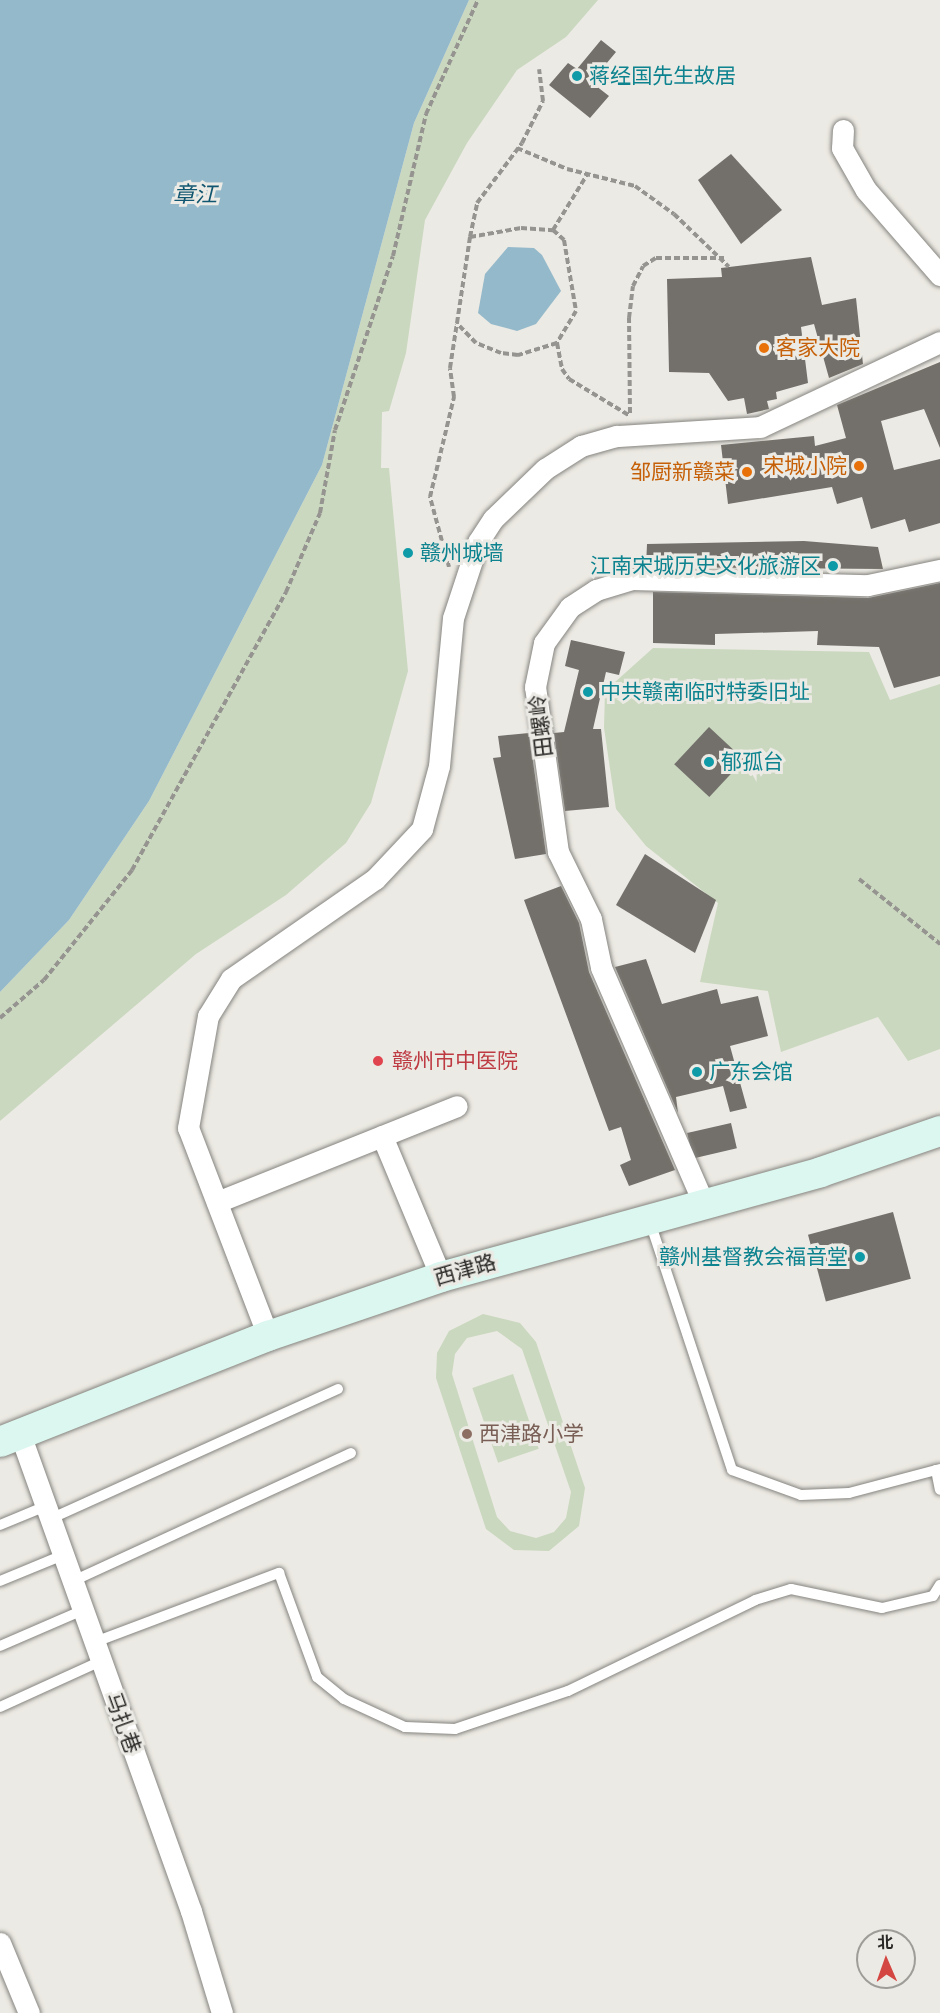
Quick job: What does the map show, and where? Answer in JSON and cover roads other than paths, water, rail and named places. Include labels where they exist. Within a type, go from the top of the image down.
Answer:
[{"type":"main road","name":"西津路","points":[[10,1438],[268,1336],[441,1277],[703,1202],[821,1172],[940,1131]]},
{"type":"street","points":[[843,130],[842,148],[866,190],[940,275]]},
{"type":"street","points":[[268,1336],[188,1128],[213,1001],[231,979],[375,879],[422,829],[435,790],[459,593],[478,543],[509,501],[581,446],[630,435],[760,427],[940,342]]},
{"type":"street","name":"田螺岭","points":[[703,1202],[600,967],[591,919],[558,852],[535,687],[544,644],[570,606],[596,590],[631,579],[868,585],[940,570]]},
{"type":"street","points":[[217,1202],[457,1106]]},
{"type":"street","points":[[382,1136],[441,1277]]},
{"type":"street","name":"马扎巷","points":[[10,1438],[48,1513],[222,2013]]},
{"type":"street","points":[[0,1943],[29,2013]]},
{"type":"lane","points":[[648,1218],[732,1470],[801,1495],[849,1493],[938,1470],[940,1490]]},
{"type":"lane","points":[[0,1525],[48,1513],[338,1389]]},
{"type":"lane","points":[[73,1581],[351,1453]]},
{"type":"lane","points":[[0,1581],[63,1555]]},
{"type":"lane","points":[[0,1707],[98,1652],[279,1573],[317,1677],[344,1699],[405,1727],[455,1729],[568,1691],[755,1600],[791,1589],[882,1608],[933,1596],[940,1585]]},
{"type":"lane","points":[[0,1646],[83,1610]]},
{"type":"water","name":"章江","points":[[0,0],[469,0],[414,123],[322,465],[149,801],[69,920],[0,992]]},
{"type":"water","points":[[508,247],[534,248],[542,255],[561,291],[536,324],[517,331],[491,324],[478,313],[485,274]]},
{"type":"place","name":"蒋经国先生故居","points":[[577,76]]},
{"type":"place","name":"客家大院","points":[[764,348]]},
{"type":"place","name":"宋城小院","points":[[859,466]]},
{"type":"place","name":"邹厨新赣菜","points":[[747,472]]},
{"type":"place","name":"赣州城墙","points":[[408,553]]},
{"type":"place","name":"江南宋城历史文化旅游区","points":[[833,566]]},
{"type":"place","name":"中共赣南临时特委旧址","points":[[588,692]]},
{"type":"place","name":"郁孤台","points":[[709,762]]},
{"type":"place","name":"赣州市中医院","points":[[378,1061]]},
{"type":"place","name":"广东会馆","points":[[697,1072]]},
{"type":"place","name":"赣州基督教会福音堂","points":[[860,1257]]},
{"type":"place","name":"西津路小学","points":[[467,1434]]}]
